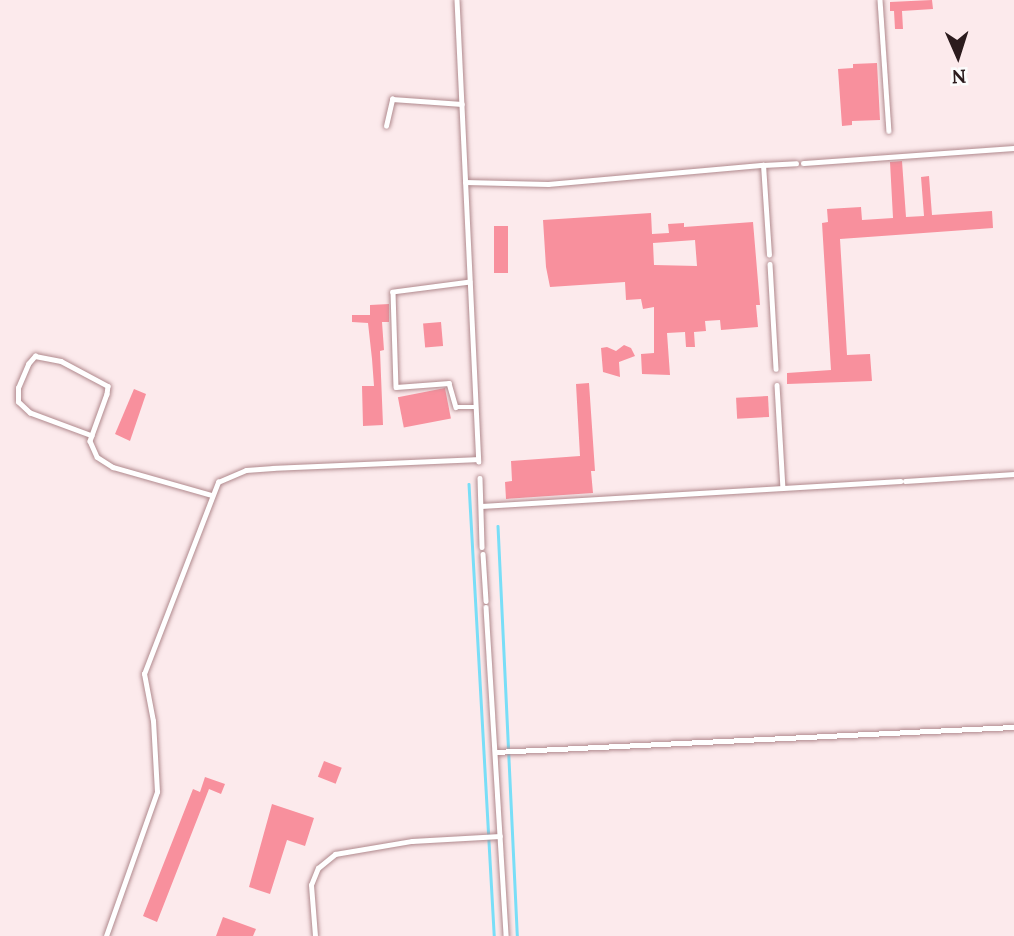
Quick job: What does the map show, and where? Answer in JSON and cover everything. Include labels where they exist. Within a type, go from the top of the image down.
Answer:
[{"type":"lane","points":[[106,936],[157,792],[153,721],[144,674],[218,482],[246,470],[479,460],[457,0]]},
{"type":"lane","points":[[880,0],[889,131]]},
{"type":"lane","points":[[386,126],[392,99],[462,104]]},
{"type":"lane","points":[[803,163],[1014,148]]},
{"type":"lane","points":[[465,183],[548,184],[796,163]]},
{"type":"lane","points":[[763,164],[769,255]]},
{"type":"lane","points":[[770,264],[776,369]]},
{"type":"lane","points":[[470,282],[393,292],[396,373],[397,388],[449,383],[456,407],[476,407]]},
{"type":"lane","points":[[92,436],[30,413],[18,402],[18,388],[28,364],[35,356],[61,361],[108,386],[90,447],[97,457],[113,467],[212,495]]},
{"type":"lane","points":[[777,385],[783,488]]},
{"type":"lane","points":[[481,506],[1014,474]]},
{"type":"lane","points":[[480,478],[482,547]]},
{"type":"lane","points":[[483,555],[506,936]]},
{"type":"lane","points":[[495,752],[1014,727]]},
{"type":"lane","points":[[315,936],[311,885],[318,868],[335,854],[412,841],[500,836]]},
{"type":"building","points":[[932,0],[933,9],[902,11],[903,29],[895,29],[894,11],[890,11],[890,2]]},
{"type":"building","points":[[877,63],[880,120],[852,121],[852,125],[842,126],[838,69],[853,68],[853,64]]},
{"type":"building","points":[[902,161],[906,217],[924,216],[921,177],[929,176],[932,215],[992,211],[993,228],[840,239],[847,355],[870,354],[872,381],[787,384],[787,373],[831,370],[822,223],[828,222],[827,209],[861,207],[862,220],[893,218],[890,162]]},
{"type":"building","points":[[651,213],[652,234],[669,233],[668,224],[684,223],[684,227],[753,222],[760,305],[756,305],[758,327],[721,330],[720,320],[705,321],[706,331],[694,332],[695,347],[686,347],[685,332],[667,333],[670,375],[642,374],[641,354],[654,353],[654,307],[643,309],[641,299],[626,300],[625,282],[550,287],[543,220]],"holes":[[[695,240],[697,266],[654,265],[653,243]]]},
{"type":"building","points":[[494,226],[508,226],[508,273],[494,273]]},
{"type":"building","points":[[389,304],[389,322],[382,322],[384,350],[380,351],[383,425],[363,426],[362,386],[374,386],[372,359],[368,323],[352,322],[352,315],[370,315],[370,305]]},
{"type":"building","points":[[441,322],[443,346],[425,347],[423,324]]},
{"type":"building","points":[[624,345],[631,348],[635,356],[619,362],[620,377],[603,372],[601,348],[607,347],[616,351]]},
{"type":"building","points":[[589,383],[595,471],[591,471],[593,493],[506,499],[505,482],[512,481],[511,461],[580,456],[576,384]]},
{"type":"building","points":[[445,388],[451,418],[404,428],[398,397]]},
{"type":"building","points":[[134,389],[146,394],[130,441],[115,434]]},
{"type":"building","points":[[768,396],[769,417],[737,419],[736,398]]},
{"type":"building","points":[[324,761],[342,768],[336,784],[318,777]]},
{"type":"building","points":[[205,777],[225,784],[221,794],[209,789],[157,922],[143,916],[193,789],[200,792]]},
{"type":"building","points":[[272,804],[314,818],[305,846],[287,840],[270,894],[249,887]]},
{"type":"building","points":[[223,917],[256,929],[253,936],[216,936]]},
{"type":"waterway","points":[[469,484],[494,936]]},
{"type":"waterway","points":[[498,526],[517,936]]}]
